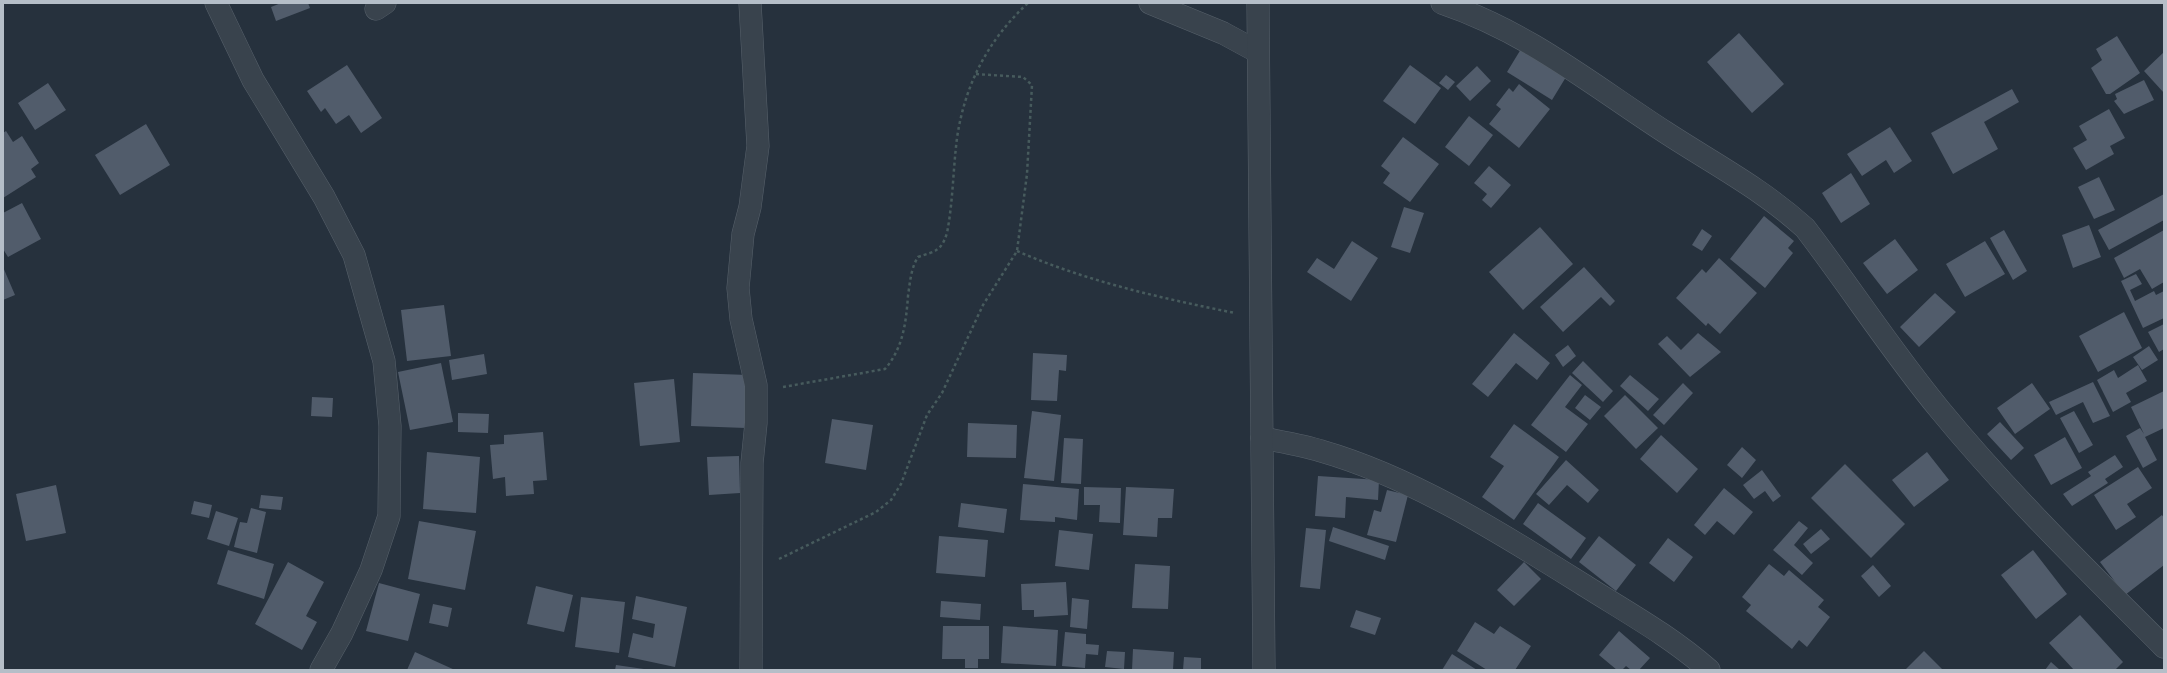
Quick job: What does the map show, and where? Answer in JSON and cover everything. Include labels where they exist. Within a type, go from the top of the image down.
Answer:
[{"type":"street","points":[[216,3],[253,80],[324,198],[354,255],[384,361],[390,426],[389,516],[371,570],[342,633],[320,670]]},
{"type":"street","points":[[750,3],[758,146],[750,206],[743,234],[738,288],[741,319],[756,392],[756,423],[752,463],[753,569],[751,670]]},
{"type":"street","points":[[1150,3],[1223,34],[1258,52]]},
{"type":"street","points":[[1258,3],[1264,670]]},
{"type":"street","points":[[1442,3],[1505,29],[1565,63],[1666,133],[1757,189],[1805,228],[1868,316],[1939,409],[1971,447],[2051,533],[2164,647]]},
{"type":"street","points":[[1262,438],[1321,451],[1404,484],[1450,506],[1521,546],[1663,633],[1709,670]]},
{"type":"path","points":[[756,392],[800,386],[885,369],[896,356],[906,316],[914,262],[918,257],[939,250],[944,243],[947,233],[957,137],[968,91],[987,50],[1005,26],[1028,3]]},
{"type":"path","points":[[753,569],[876,512],[891,500],[901,484],[911,462],[927,415],[942,393],[983,305],[1016,251],[1027,174],[1032,85],[1023,77],[975,74]]},
{"type":"path","points":[[1016,251],[1044,263],[1100,282],[1234,312],[1261,316]]},
{"type":"building","points":[[281,3],[308,3],[310,8],[276,21],[271,7]]},
{"type":"building","points":[[1739,33],[1784,84],[1752,113],[1707,62]]},
{"type":"building","points":[[2117,36],[2140,73],[2110,94],[2106,94],[2091,68],[2102,60],[2096,49]]},
{"type":"building","points":[[1521,49],[1566,77],[1552,100],[1507,72]]},
{"type":"building","points":[[2164,52],[2164,93],[2144,71]]},
{"type":"building","points":[[347,65],[382,118],[361,133],[349,115],[336,124],[325,108],[321,112],[307,91]]},
{"type":"building","points":[[1410,65],[1441,88],[1415,124],[1383,101]]},
{"type":"building","points":[[1477,66],[1491,81],[1470,101],[1456,86]]},
{"type":"building","points":[[1446,75],[1455,82],[1448,90],[1439,83]]},
{"type":"building","points":[[2144,80],[2154,100],[2124,114],[2114,101],[2117,99],[2115,94]]},
{"type":"building","points":[[48,83],[66,110],[35,130],[18,103]]},
{"type":"building","points":[[1519,84],[1550,109],[1519,148],[1489,124],[1501,109],[1496,105],[1509,88],[1513,92]]},
{"type":"building","points":[[2012,89],[2019,102],[1984,122],[1998,149],[1953,174],[1931,133]]},
{"type":"building","points":[[2109,109],[2125,138],[2110,146],[2114,154],[2086,170],[2073,148],[2087,140],[2079,126]]},
{"type":"building","points":[[1469,116],[1493,135],[1469,166],[1445,147]]},
{"type":"building","points":[[146,124],[170,165],[120,195],[95,155]]},
{"type":"building","points":[[1890,127],[1912,161],[1894,173],[1886,160],[1862,176],[1847,154]]},
{"type":"building","points":[[6,131],[13,142],[22,136],[39,163],[31,169],[36,177],[3,198],[3,133]]},
{"type":"building","points":[[1403,137],[1439,164],[1410,202],[1383,183],[1390,173],[1381,166]]},
{"type":"building","points":[[1489,166],[1511,185],[1491,208],[1482,200],[1487,194],[1474,183]]},
{"type":"building","points":[[1851,173],[1870,204],[1841,223],[1822,193]]},
{"type":"building","points":[[2099,177],[2115,210],[2094,219],[2078,187]]},
{"type":"building","points":[[2164,194],[2164,220],[2109,250],[2098,230]]},
{"type":"building","points":[[22,203],[41,239],[8,257],[3,249],[3,213]]},
{"type":"building","points":[[1404,207],[1424,213],[1410,253],[1391,247]]},
{"type":"building","points":[[1764,216],[1794,241],[1788,248],[1793,253],[1765,288],[1730,259]]},
{"type":"building","points":[[2089,225],[2101,257],[2073,268],[2062,235]]},
{"type":"building","points":[[1540,227],[1573,264],[1523,310],[1489,272]]},
{"type":"building","points":[[1702,229],[1712,236],[1702,251],[1692,245]]},
{"type":"building","points":[[2004,230],[2027,271],[2013,280],[1990,238]]},
{"type":"building","points":[[2164,230],[2164,282],[2152,289],[2140,269],[2124,278],[2114,258]]},
{"type":"building","points":[[1895,239],[1918,270],[1887,294],[1863,263]]},
{"type":"building","points":[[1352,241],[1378,258],[1351,301],[1307,272],[1317,258],[1334,269]]},
{"type":"building","points":[[1985,241],[2005,274],[1965,297],[1946,264]]},
{"type":"building","points":[[1719,258],[1757,293],[1720,334],[1708,323],[1706,326],[1676,298],[1702,269],[1706,273]]},
{"type":"building","points":[[3,267],[15,295],[3,300]]},
{"type":"building","points":[[1584,267],[1615,301],[1610,306],[1601,297],[1563,332],[1540,307]]},
{"type":"building","points":[[2136,274],[2142,284],[2130,290],[2135,301],[2154,291],[2156,295],[2164,291],[2164,318],[2143,328],[2121,281]]},
{"type":"building","points":[[1935,293],[1956,312],[1919,347],[1900,327]]},
{"type":"building","points":[[444,305],[451,356],[407,361],[401,310]]},
{"type":"building","points":[[2124,312],[2142,348],[2098,372],[2079,336]]},
{"type":"building","points":[[2164,324],[2164,349],[2159,352],[2148,332]]},
{"type":"building","points":[[1514,333],[1550,363],[1537,380],[1516,363],[1488,397],[1472,384]]},
{"type":"building","points":[[1698,333],[1721,352],[1690,377],[1658,344],[1667,336],[1681,350]]},
{"type":"building","points":[[1568,345],[1576,356],[1563,367],[1555,355]]},
{"type":"building","points":[[2149,346],[2158,360],[2142,370],[2133,357]]},
{"type":"building","points":[[1033,353],[1067,355],[1066,371],[1059,370],[1057,401],[1031,400]]},
{"type":"building","points":[[484,354],[487,374],[452,380],[449,360]]},
{"type":"building","points":[[1583,361],[1613,391],[1603,402],[1572,373]]},
{"type":"building","points":[[441,363],[453,422],[410,430],[398,372]]},
{"type":"building","points":[[2138,365],[2147,381],[2126,393],[2131,402],[2113,412],[2097,380],[2114,370],[2118,378]]},
{"type":"building","points":[[693,373],[748,375],[746,428],[691,426]]},
{"type":"building","points":[[1570,375],[1582,385],[1565,407],[1588,424],[1566,452],[1531,425]]},
{"type":"building","points":[[1630,375],[1659,399],[1648,411],[1620,386]]},
{"type":"building","points":[[674,379],[680,442],[640,446],[634,383]]},
{"type":"building","points":[[2093,382],[2110,416],[2093,423],[2083,402],[2056,415],[2049,402]]},
{"type":"building","points":[[1683,383],[1693,393],[1664,425],[1653,415]]},
{"type":"building","points":[[2032,383],[2050,409],[2015,434],[1997,408]]},
{"type":"building","points":[[2164,391],[2164,428],[2145,437],[2157,460],[2143,468],[2126,436],[2140,428],[2144,434],[2131,407]]},
{"type":"building","points":[[1585,395],[1601,407],[1590,420],[1575,408]]},
{"type":"building","points":[[1625,395],[1658,428],[1636,449],[1604,416]]},
{"type":"building","points":[[312,397],[333,398],[332,417],[311,416]]},
{"type":"building","points":[[1032,411],[1061,415],[1054,481],[1024,478]]},
{"type":"building","points":[[2074,411],[2093,445],[2079,453],[2060,418]]},
{"type":"building","points":[[458,413],[489,414],[488,433],[458,432]]},
{"type":"building","points":[[832,419],[873,425],[866,470],[825,463]]},
{"type":"building","points":[[2000,422],[2024,448],[2011,460],[1987,434]]},
{"type":"building","points":[[968,423],[1017,425],[1016,458],[967,457]]},
{"type":"building","points":[[1514,424],[1559,457],[1514,520],[1482,497],[1504,466],[1490,457]]},
{"type":"building","points":[[543,432],[547,480],[533,481],[534,494],[506,496],[505,477],[493,479],[490,445],[504,444],[504,435]]},
{"type":"building","points":[[1661,435],[1698,469],[1677,493],[1640,459]]},
{"type":"building","points":[[2065,437],[2082,468],[2051,485],[2034,455]]},
{"type":"building","points":[[1064,438],[1083,439],[1081,484],[1061,483]]},
{"type":"building","points":[[1742,447],[1756,460],[1742,478],[1727,465]]},
{"type":"building","points":[[427,452],[480,457],[476,513],[423,509]]},
{"type":"building","points":[[1927,452],[1949,480],[1914,507],[1892,480]]},
{"type":"building","points":[[2115,455],[2123,467],[2105,479],[2108,483],[2072,506],[2063,494],[2091,476],[2088,472]]},
{"type":"building","points":[[739,456],[740,493],[709,495],[707,457]]},
{"type":"building","points":[[1566,460],[1599,490],[1588,503],[1567,485],[1549,505],[1536,494]]},
{"type":"building","points":[[1845,464],[1905,524],[1871,558],[1811,498]]},
{"type":"building","points":[[2138,467],[2152,488],[2127,504],[2136,517],[2116,530],[2094,495]]},
{"type":"building","points":[[1762,470],[1781,496],[1773,502],[1765,491],[1754,499],[1743,485]]},
{"type":"building","points":[[1318,476],[1379,480],[1378,500],[1346,497],[1345,518],[1315,516]]},
{"type":"building","points":[[1023,484],[1079,489],[1077,520],[1055,517],[1055,522],[1020,520]]},
{"type":"building","points":[[56,485],[66,533],[26,541],[16,494]]},
{"type":"building","points":[[1084,487],[1121,488],[1120,523],[1099,522],[1100,505],[1084,505]]},
{"type":"building","points":[[1126,487],[1174,489],[1172,518],[1158,518],[1157,537],[1123,535]]},
{"type":"building","points":[[1724,488],[1753,512],[1734,535],[1717,521],[1705,535],[1694,525]]},
{"type":"building","points":[[1387,490],[1408,495],[1396,542],[1367,535],[1374,510],[1381,512]]},
{"type":"building","points":[[261,495],[283,497],[281,510],[259,508]]},
{"type":"building","points":[[194,501],[212,505],[209,518],[191,514]]},
{"type":"building","points":[[961,503],[1007,509],[1004,533],[958,527]]},
{"type":"building","points":[[1538,503],[1586,538],[1571,559],[1523,524]]},
{"type":"building","points":[[251,508],[266,512],[257,553],[234,547],[240,522],[247,523]]},
{"type":"building","points":[[216,511],[238,518],[229,546],[207,539]]},
{"type":"building","points":[[2162,515],[2164,518],[2164,565],[2125,595],[2100,562]]},
{"type":"building","points":[[419,521],[476,531],[465,590],[408,579]]},
{"type":"building","points":[[1799,521],[1808,528],[1794,545],[1813,563],[1802,575],[1773,550]]},
{"type":"building","points":[[1333,527],[1389,546],[1385,560],[1329,541]]},
{"type":"building","points":[[1306,528],[1326,530],[1320,589],[1300,587]]},
{"type":"building","points":[[1821,529],[1830,539],[1811,554],[1803,544]]},
{"type":"building","points":[[1059,530],[1093,534],[1089,570],[1055,566]]},
{"type":"building","points":[[939,536],[988,540],[985,577],[936,573]]},
{"type":"building","points":[[1599,536],[1636,565],[1616,591],[1579,562]]},
{"type":"building","points":[[1668,538],[1693,557],[1674,582],[1649,563]]},
{"type":"building","points":[[228,550],[274,564],[264,599],[217,584]]},
{"type":"building","points":[[2033,550],[2067,594],[2036,619],[2001,575]]},
{"type":"building","points":[[288,562],[324,582],[306,616],[317,622],[302,650],[255,624]]},
{"type":"building","points":[[1524,562],[1541,579],[1514,606],[1497,590]]},
{"type":"building","points":[[1135,564],[1170,566],[1168,609],[1132,608]]},
{"type":"building","points":[[1769,564],[1784,576],[1789,570],[1824,600],[1818,607],[1830,617],[1807,647],[1799,640],[1792,649],[1746,611],[1751,605],[1742,597]]},
{"type":"building","points":[[1873,565],[1891,586],[1879,597],[1861,576]]},
{"type":"building","points":[[1066,582],[1068,615],[1034,617],[1034,610],[1022,610],[1021,584]]},
{"type":"building","points":[[379,583],[420,594],[408,641],[366,631]]},
{"type":"building","points":[[536,586],[573,595],[564,632],[527,624]]},
{"type":"building","points":[[636,596],[687,607],[675,667],[628,657],[633,633],[653,638],[655,624],[632,619]]},
{"type":"building","points":[[581,597],[625,602],[619,653],[575,647]]},
{"type":"building","points":[[1072,598],[1089,600],[1087,629],[1070,627]]},
{"type":"building","points":[[941,601],[981,604],[980,620],[940,617]]},
{"type":"building","points":[[433,604],[452,608],[448,627],[429,623]]},
{"type":"building","points":[[1356,610],[1381,618],[1375,635],[1350,627]]},
{"type":"building","points":[[2080,615],[2123,662],[2115,670],[2074,670],[2049,643]]},
{"type":"building","points":[[1475,622],[1494,634],[1500,626],[1531,646],[1515,670],[1487,670],[1457,651]]},
{"type":"building","points":[[943,626],[989,626],[989,659],[978,659],[978,668],[965,668],[965,659],[942,659]]},
{"type":"building","points":[[1003,626],[1058,630],[1056,666],[1001,663]]},
{"type":"building","points":[[1619,631],[1650,658],[1639,670],[1631,670],[1626,666],[1622,670],[1617,670],[1599,655]]},
{"type":"building","points":[[1065,632],[1086,634],[1086,644],[1099,645],[1098,655],[1086,654],[1085,668],[1062,666]]},
{"type":"building","points":[[1133,649],[1174,652],[1173,670],[1132,670]]},
{"type":"building","points":[[1107,651],[1125,652],[1124,669],[1105,667]]},
{"type":"building","points":[[1924,651],[1943,670],[1905,670]]},
{"type":"building","points":[[415,652],[455,670],[407,670]]},
{"type":"building","points":[[1452,654],[1477,670],[1442,670]]},
{"type":"building","points":[[1184,657],[1201,658],[1201,670],[1183,670]]},
{"type":"building","points":[[2051,662],[2060,670],[2045,670]]},
{"type":"building","points":[[616,665],[644,669],[615,670]]}]
